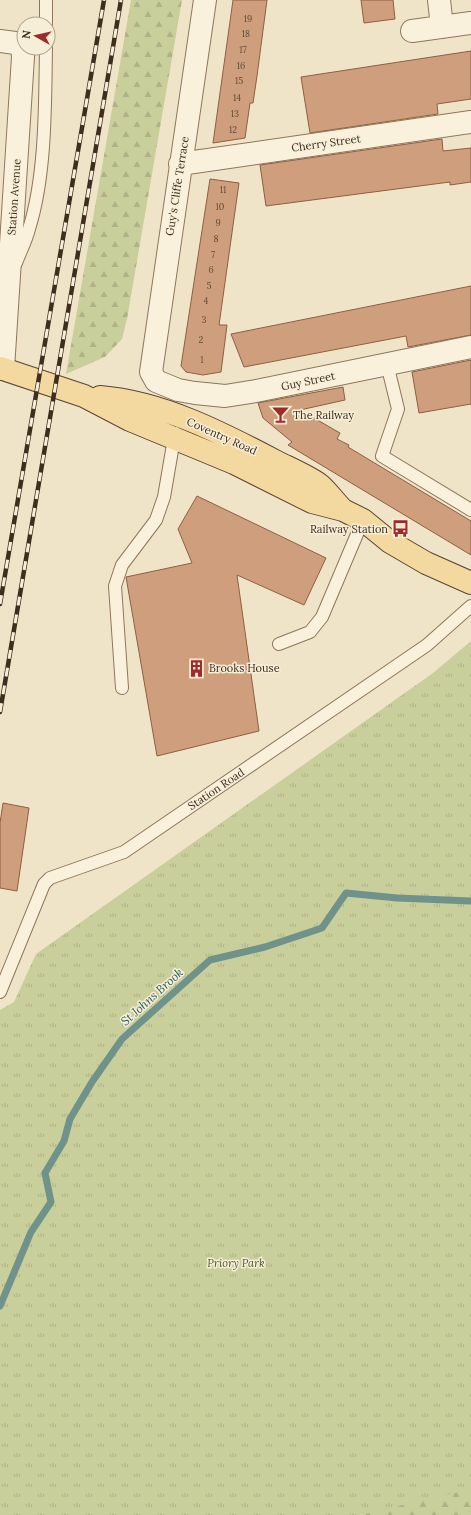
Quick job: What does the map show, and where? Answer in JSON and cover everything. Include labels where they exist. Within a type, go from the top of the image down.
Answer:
[{"type":"main road","name":"Coventry Road","points":[[1,368],[84,396],[130,420],[234,463],[312,502],[342,510],[363,520],[390,542],[426,563],[471,583]]},
{"type":"main road","name":"Coventry Road","points":[[84,396],[116,399],[162,411],[205,426],[320,485],[342,510]]},
{"type":"street","name":"Guy's Cliffe Terrace","points":[[151,372],[205,0]]},
{"type":"street","points":[[439,0],[442,27]]},
{"type":"street","points":[[412,31],[471,22]]},
{"type":"street","name":"Station Avenue","points":[[0,41],[15,43],[22,47],[9,281],[1,368]]},
{"type":"street","name":"Cherry Street","points":[[180,164],[471,122]]},
{"type":"street","name":"Guy Street","points":[[151,372],[156,382],[165,385],[200,394],[225,396],[471,347]]},
{"type":"lane","points":[[46,0],[46,16]]},
{"type":"lane","points":[[9,281],[29,230],[38,192],[45,102],[46,56]]},
{"type":"lane","points":[[387,364],[398,408],[382,456],[471,510]]},
{"type":"lane","points":[[122,688],[115,586],[122,565],[156,520],[164,498],[176,427],[162,411]]},
{"type":"lane","points":[[279,644],[310,632],[322,617],[363,520]]},
{"type":"lane","name":"Station Road","points":[[0,992],[44,884],[50,878],[124,852],[427,645],[471,606]]},
{"type":"green space","points":[[131,0],[182,0],[127,319],[122,339],[105,357],[66,374]]},
{"type":"green space","name":"Priory Park","points":[[471,641],[471,1515],[0,1515],[0,1010],[14,1002],[36,954],[433,673]]},
{"type":"green space","points":[[471,1489],[471,1515],[360,1515]]},
{"type":"building","points":[[233,0],[267,0],[257,76],[253,103],[250,103],[245,138],[213,143]]},
{"type":"building","points":[[361,0],[393,0],[395,19],[364,23]]},
{"type":"building","points":[[471,51],[471,99],[437,104],[438,114],[310,133],[301,77]]},
{"type":"building","points":[[442,139],[443,151],[471,148],[471,182],[450,185],[450,182],[266,206],[260,165]]},
{"type":"building","points":[[210,179],[239,183],[219,325],[227,325],[221,372],[203,375],[186,372],[181,366]]},
{"type":"building","points":[[471,286],[471,335],[408,347],[406,336],[244,367],[231,334]]},
{"type":"building","points":[[471,360],[471,404],[419,413],[412,372]]},
{"type":"building","points":[[343,387],[345,400],[300,410],[340,433],[337,439],[349,445],[348,447],[471,521],[471,555],[288,445],[292,442],[263,418],[258,403]]},
{"type":"building","name":"Brooks House","points":[[197,496],[326,558],[304,605],[237,575],[259,731],[157,756],[126,577],[192,563],[178,529]]},
{"type":"building","points":[[3,803],[29,808],[17,891],[0,888],[0,823]]},
{"type":"waterway","name":"St Johns Brook","points":[[0,1306],[31,1232],[51,1202],[45,1173],[64,1141],[70,1119],[92,1082],[122,1039],[210,960],[265,947],[322,928],[346,893],[397,898],[471,901]]},
{"type":"railway","points":[[0,604],[104,0]]},
{"type":"railway","points":[[0,712],[121,0]]},
{"type":"place","name":"The Railway","points":[[280,415]]},
{"type":"place","name":"Railway Station","points":[[401,529]]},
{"type":"place","name":"Brooks House","points":[[196,668]]}]
